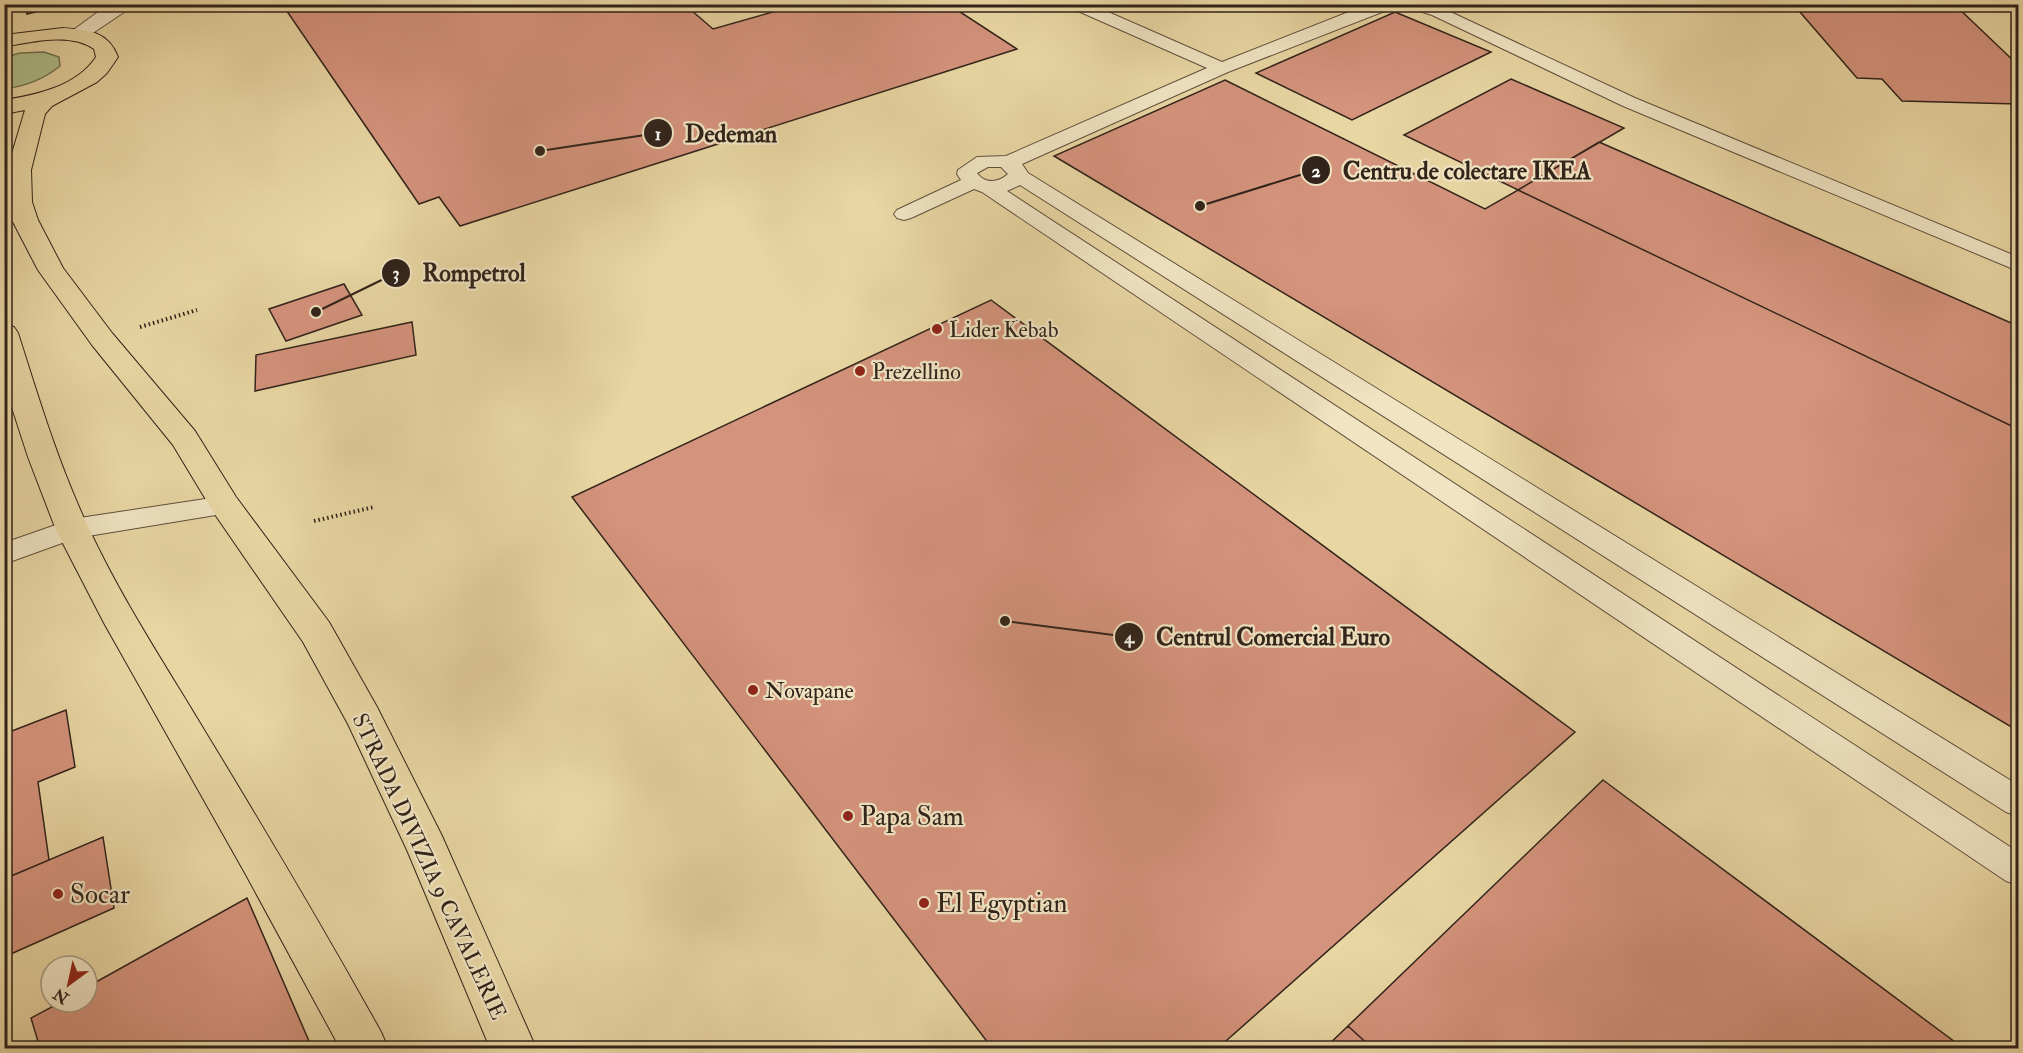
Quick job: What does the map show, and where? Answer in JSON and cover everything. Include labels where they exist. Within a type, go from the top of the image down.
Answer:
[{"type":"main road","points":[[4,41],[41,35]]},
{"type":"main road","points":[[4,36],[78,35],[101,43],[105,47],[107,57],[93,75],[71,88],[40,100],[4,107]]},
{"type":"main road","name":"STRADA DIVIZIA 9 CAVALERIE","points":[[71,88],[44,101],[34,113],[19,170],[20,202],[25,220],[51,270],[102,339],[184,438],[225,505],[316,632],[364,718],[427,849],[513,1048]]},
{"type":"main road","points":[[4,333],[26,405],[73,529],[108,600],[264,865],[365,1048]]},
{"type":"lane","points":[[78,35],[104,16],[128,4]]},
{"type":"lane","points":[[1075,4],[1222,68]]},
{"type":"lane","points":[[1013,169],[1222,68],[1389,4]]},
{"type":"lane","points":[[1413,4],[1438,12],[1629,102],[2019,265]]},
{"type":"lane","points":[[2019,802],[1013,169],[993,160],[971,166],[967,174],[980,185],[2019,870]]},
{"type":"lane","points":[[904,214],[980,185],[1011,183],[1013,169]]},
{"type":"lane","points":[[4,554],[73,529],[225,505]]},
{"type":"path","points":[[102,339],[197,310]]},
{"type":"path","points":[[314,521],[374,507]]},
{"type":"green space","points":[[44,52],[59,57],[60,66],[34,82],[5,89],[5,57],[20,53]]},
{"type":"building","points":[[24,4],[68,4],[27,14]]},
{"type":"building","points":[[282,4],[684,4],[713,29],[801,4],[948,4],[1017,49],[460,226],[439,197],[419,204]]},
{"type":"building","points":[[1793,4],[1954,4],[2018,65],[2018,104],[1902,101],[1882,79],[1857,78]]},
{"type":"building","points":[[1395,12],[1491,52],[1352,120],[1256,73]]},
{"type":"building","points":[[1511,79],[1624,128],[1518,190],[1404,135]]},
{"type":"building","points":[[1225,80],[1485,209],[1518,190],[2018,429],[2018,731],[1054,156]]},
{"type":"building","points":[[1599,142],[2018,326],[2018,429],[1518,190]]},
{"type":"building","points":[[344,284],[362,315],[286,341],[269,309]]},
{"type":"building","points":[[991,300],[1575,732],[1218,1048],[992,1048],[572,497]]},
{"type":"building","points":[[412,322],[416,355],[255,391],[256,355]]},
{"type":"building","points":[[66,710],[75,767],[38,782],[49,860],[4,879],[4,734]]},
{"type":"building","points":[[1603,780],[1963,1048],[1372,1048],[1348,1026]]},
{"type":"building","name":"Socar","points":[[103,837],[114,908],[4,957],[4,879]]},
{"type":"building","points":[[247,898],[312,1048],[40,1048],[31,1018],[39,1014],[99,1014],[99,980]]},
{"type":"building","points":[[1348,1026],[1372,1048],[1325,1048]]},
{"type":"place","name":"Dedeman","points":[[540,151]]},
{"type":"place","name":"Centru de colectare IKEA","points":[[1200,206]]},
{"type":"place","name":"Rompetrol","points":[[316,312]]},
{"type":"place","name":"Lider Kebab","points":[[937,329]]},
{"type":"place","name":"Prezellino","points":[[860,371]]},
{"type":"place","name":"Centrul Comercial Euro","points":[[1005,621]]},
{"type":"place","name":"Novapane","points":[[753,690]]},
{"type":"place","name":"Papa Sam","points":[[848,816]]},
{"type":"place","name":"Socar","points":[[58,894]]},
{"type":"place","name":"El Egyptian","points":[[924,903]]}]
